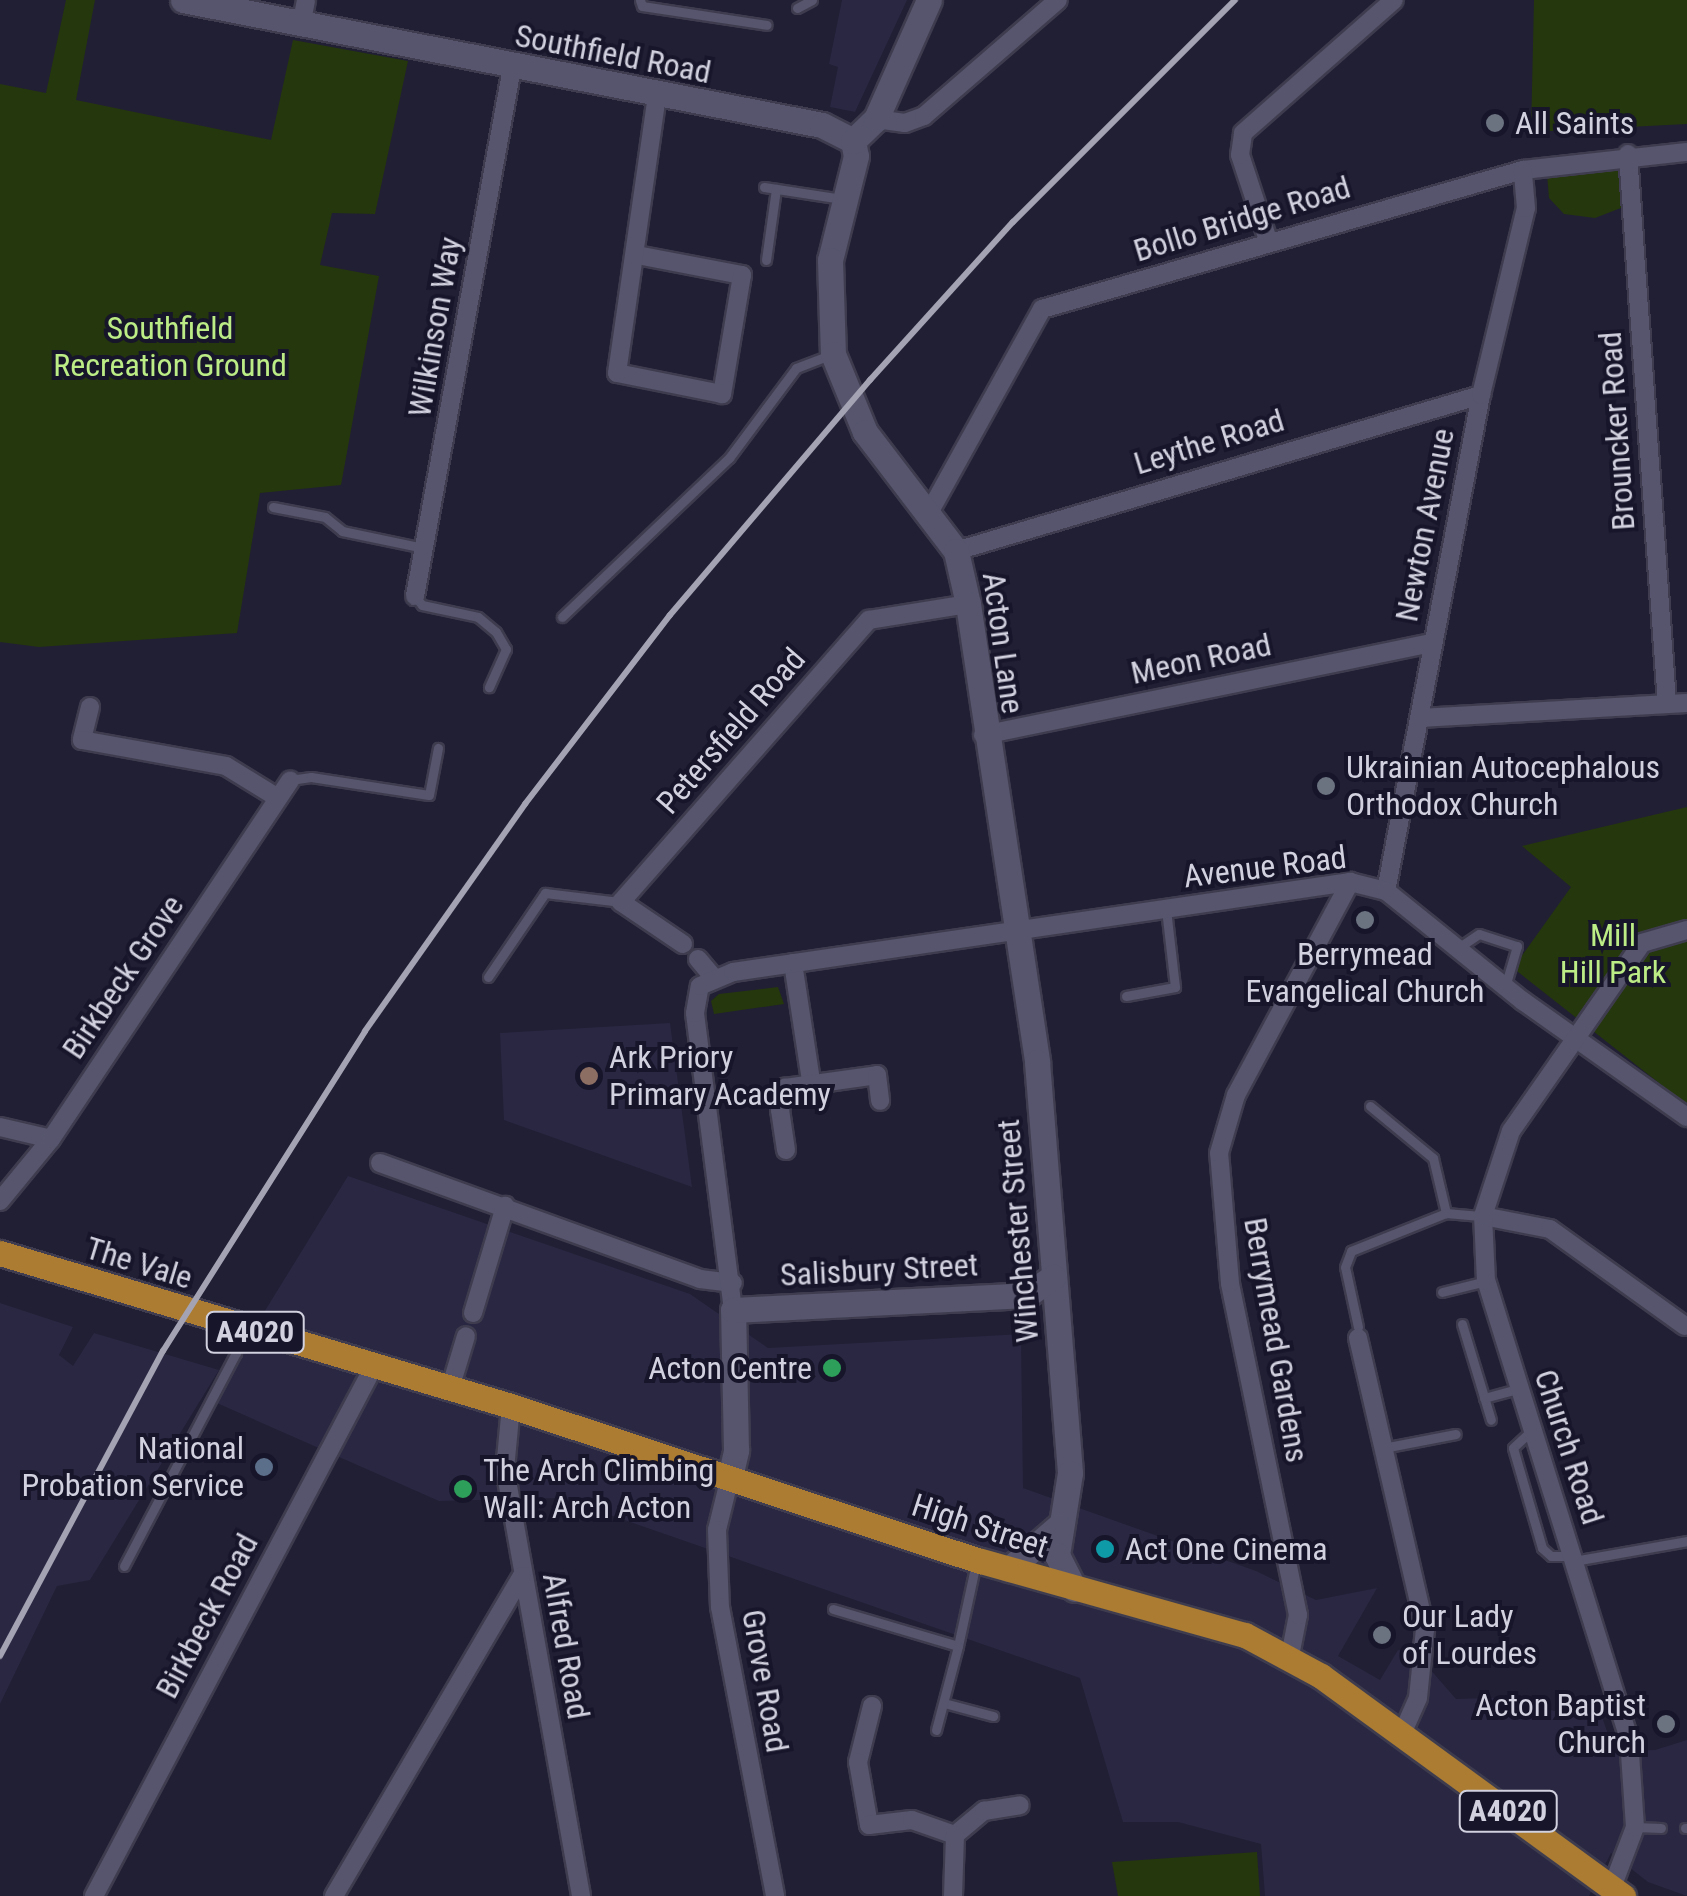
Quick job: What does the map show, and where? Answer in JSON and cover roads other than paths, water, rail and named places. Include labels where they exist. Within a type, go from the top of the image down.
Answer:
[{"type":"main road","name":"Southfield Road","points":[[182,0],[304,13],[512,68],[822,126],[853,141]]},
{"type":"main road","points":[[853,141],[876,119],[928,0]]},
{"type":"main road","name":"Acton Lane","points":[[853,141],[856,156],[830,260],[833,354],[864,432],[930,511],[956,551],[968,604],[983,735],[1014,931]]},
{"type":"main road","name":"Winchester Street","points":[[1014,931],[1037,1062],[1070,1473],[1057,1555],[1074,1589]]},
{"type":"main road","name":"The Vale","points":[[0,1253],[374,1366]]},
{"type":"main road","points":[[1028,1296],[1052,1277]]},
{"type":"main road","points":[[1028,1296],[1049,1303],[1058,1319]]},
{"type":"main road","name":"Salisbury Street","points":[[733,1310],[1028,1296]]},
{"type":"main road","points":[[730,1477],[736,1450],[733,1310]]},
{"type":"main road","name":"High Street","points":[[374,1366],[511,1406],[976,1560],[1245,1634],[1290,1656],[1617,1893]]},
{"type":"main road","points":[[1009,1569],[1059,1526]]},
{"type":"street","points":[[876,119],[905,123],[924,116],[1058,0]]},
{"type":"street","points":[[1269,243],[1240,156],[1243,132],[1394,0]]},
{"type":"street","name":"Wilkinson Way","points":[[414,596],[512,68]]},
{"type":"street","points":[[637,255],[742,275],[722,394],[617,373],[637,255],[633,236],[657,95]]},
{"type":"street","name":"Bollo Bridge Road","points":[[930,511],[1042,309],[1523,170],[1628,154],[1687,152]]},
{"type":"street","name":"Brouncker Road","points":[[1628,154],[1667,704]]},
{"type":"street","name":"Newton Avenue","points":[[1386,891],[1481,395],[1526,208],[1523,170]]},
{"type":"street","name":"Leythe Road","points":[[956,551],[1481,395]]},
{"type":"street","name":"Petersfield Road","points":[[621,902],[869,620],[968,604]]},
{"type":"street","name":"Meon Road","points":[[983,735],[1432,643]]},
{"type":"street","points":[[1420,718],[1687,703]]},
{"type":"street","points":[[90,707],[82,740],[226,766],[278,798]]},
{"type":"street","name":"Birkbeck Grove","points":[[0,1201],[51,1140],[290,780]]},
{"type":"street","name":"Avenue Road","points":[[1014,931],[1350,882],[1386,891],[1506,987],[1687,1118]]},
{"type":"street","name":"Berrymead Gardens","points":[[1290,1656],[1298,1615],[1230,1283],[1219,1153],[1236,1095],[1350,882]]},
{"type":"street","points":[[621,902],[683,944]]},
{"type":"street","name":"Church Road","points":[[1617,1893],[1635,1827],[1628,1739],[1486,1280],[1482,1216],[1501,1148],[1642,943],[1687,930]]},
{"type":"street","points":[[733,1310],[733,1283],[695,1013],[700,986],[714,978],[792,963],[1014,931]]},
{"type":"street","points":[[698,958],[714,978]]},
{"type":"street","points":[[792,963],[810,1081]]},
{"type":"street","points":[[786,1150],[780,1100],[786,1088],[810,1081],[877,1075],[880,1101]]},
{"type":"street","points":[[0,1127],[51,1140]]},
{"type":"street","points":[[380,1162],[700,1279],[733,1283]]},
{"type":"street","points":[[473,1313],[505,1206]]},
{"type":"street","points":[[1482,1216],[1550,1230],[1684,1326]]},
{"type":"street","points":[[1358,1332],[1425,1629],[1418,1698],[1402,1734]]},
{"type":"street","points":[[450,1389],[466,1336]]},
{"type":"street","name":"Birkbeck Road","points":[[94,1896],[374,1366]]},
{"type":"street","name":"Alfred Road","points":[[511,1406],[505,1469],[580,1896]]},
{"type":"street","name":"Grove Road","points":[[730,1477],[717,1530],[720,1607],[775,1896]]},
{"type":"street","points":[[334,1896],[522,1576]]},
{"type":"street","points":[[872,1706],[858,1762],[870,1824],[912,1820],[954,1835]]},
{"type":"street","points":[[954,1835],[984,1811],[1020,1805]]},
{"type":"street","points":[[953,1896],[954,1835]]},
{"type":"lane","points":[[640,0],[642,6],[767,25]]},
{"type":"lane","points":[[797,8],[812,0]]},
{"type":"lane","points":[[764,186],[844,200]]},
{"type":"lane","points":[[766,260],[776,188]]},
{"type":"lane","points":[[562,617],[729,458],[796,368],[833,354]]},
{"type":"lane","points":[[273,507],[326,517],[342,531],[424,548]]},
{"type":"lane","points":[[414,596],[422,605],[478,617],[496,632],[506,650],[489,688]]},
{"type":"lane","points":[[290,780],[314,777],[429,795],[438,748]]},
{"type":"lane","points":[[488,976],[545,893],[621,902]]},
{"type":"lane","points":[[1126,996],[1175,988],[1166,909]]},
{"type":"lane","points":[[1458,948],[1479,934],[1517,946],[1506,987]]},
{"type":"lane","points":[[683,944],[698,958]]},
{"type":"lane","points":[[1370,1106],[1434,1158],[1446,1213]]},
{"type":"lane","points":[[1358,1332],[1345,1268],[1351,1251],[1446,1213],[1482,1216]]},
{"type":"lane","points":[[1442,1292],[1486,1280]]},
{"type":"lane","points":[[466,1336],[473,1313]]},
{"type":"lane","points":[[1462,1324],[1491,1420]]},
{"type":"lane","points":[[124,1566],[236,1353],[240,1328]]},
{"type":"lane","points":[[1484,1398],[1518,1389]]},
{"type":"lane","points":[[1532,1430],[1513,1448],[1542,1548],[1550,1556],[1574,1559],[1687,1541]]},
{"type":"lane","points":[[1384,1448],[1456,1434]]},
{"type":"lane","points":[[936,1730],[976,1560]]},
{"type":"lane","points":[[833,1609],[958,1646]]},
{"type":"lane","points":[[944,1703],[993,1716]]},
{"type":"lane","points":[[1635,1827],[1662,1828]]},
{"type":"railway","points":[[0,1656],[163,1351],[365,1031],[525,804],[670,615],[870,380],[1013,222],[1235,0]]},
{"type":"place","name":"All Saints","points":[[1495,123]]},
{"type":"place","name":"Ukrainian Autocephalous Orthodox Church","points":[[1326,786]]},
{"type":"place","name":"Berrymead Evangelical Church","points":[[1365,920]]},
{"type":"place","name":"Ark Priory Primary Academy","points":[[589,1076]]},
{"type":"place","name":"Acton Centre","points":[[832,1368]]},
{"type":"place","name":"National Probation Service","points":[[264,1467]]},
{"type":"place","name":"The Arch Climbing Wall: Arch Acton","points":[[463,1489]]},
{"type":"place","name":"Act One Cinema","points":[[1105,1549]]},
{"type":"place","name":"Our Lady of Lourdes","points":[[1382,1635]]},
{"type":"place","name":"Acton Baptist Church","points":[[1666,1724]]},
{"type":"park label","name":"Southfield Recreation Ground","points":[[170,348]]},
{"type":"park label","name":"Mill Hill Park","points":[[1613,954]]}]
